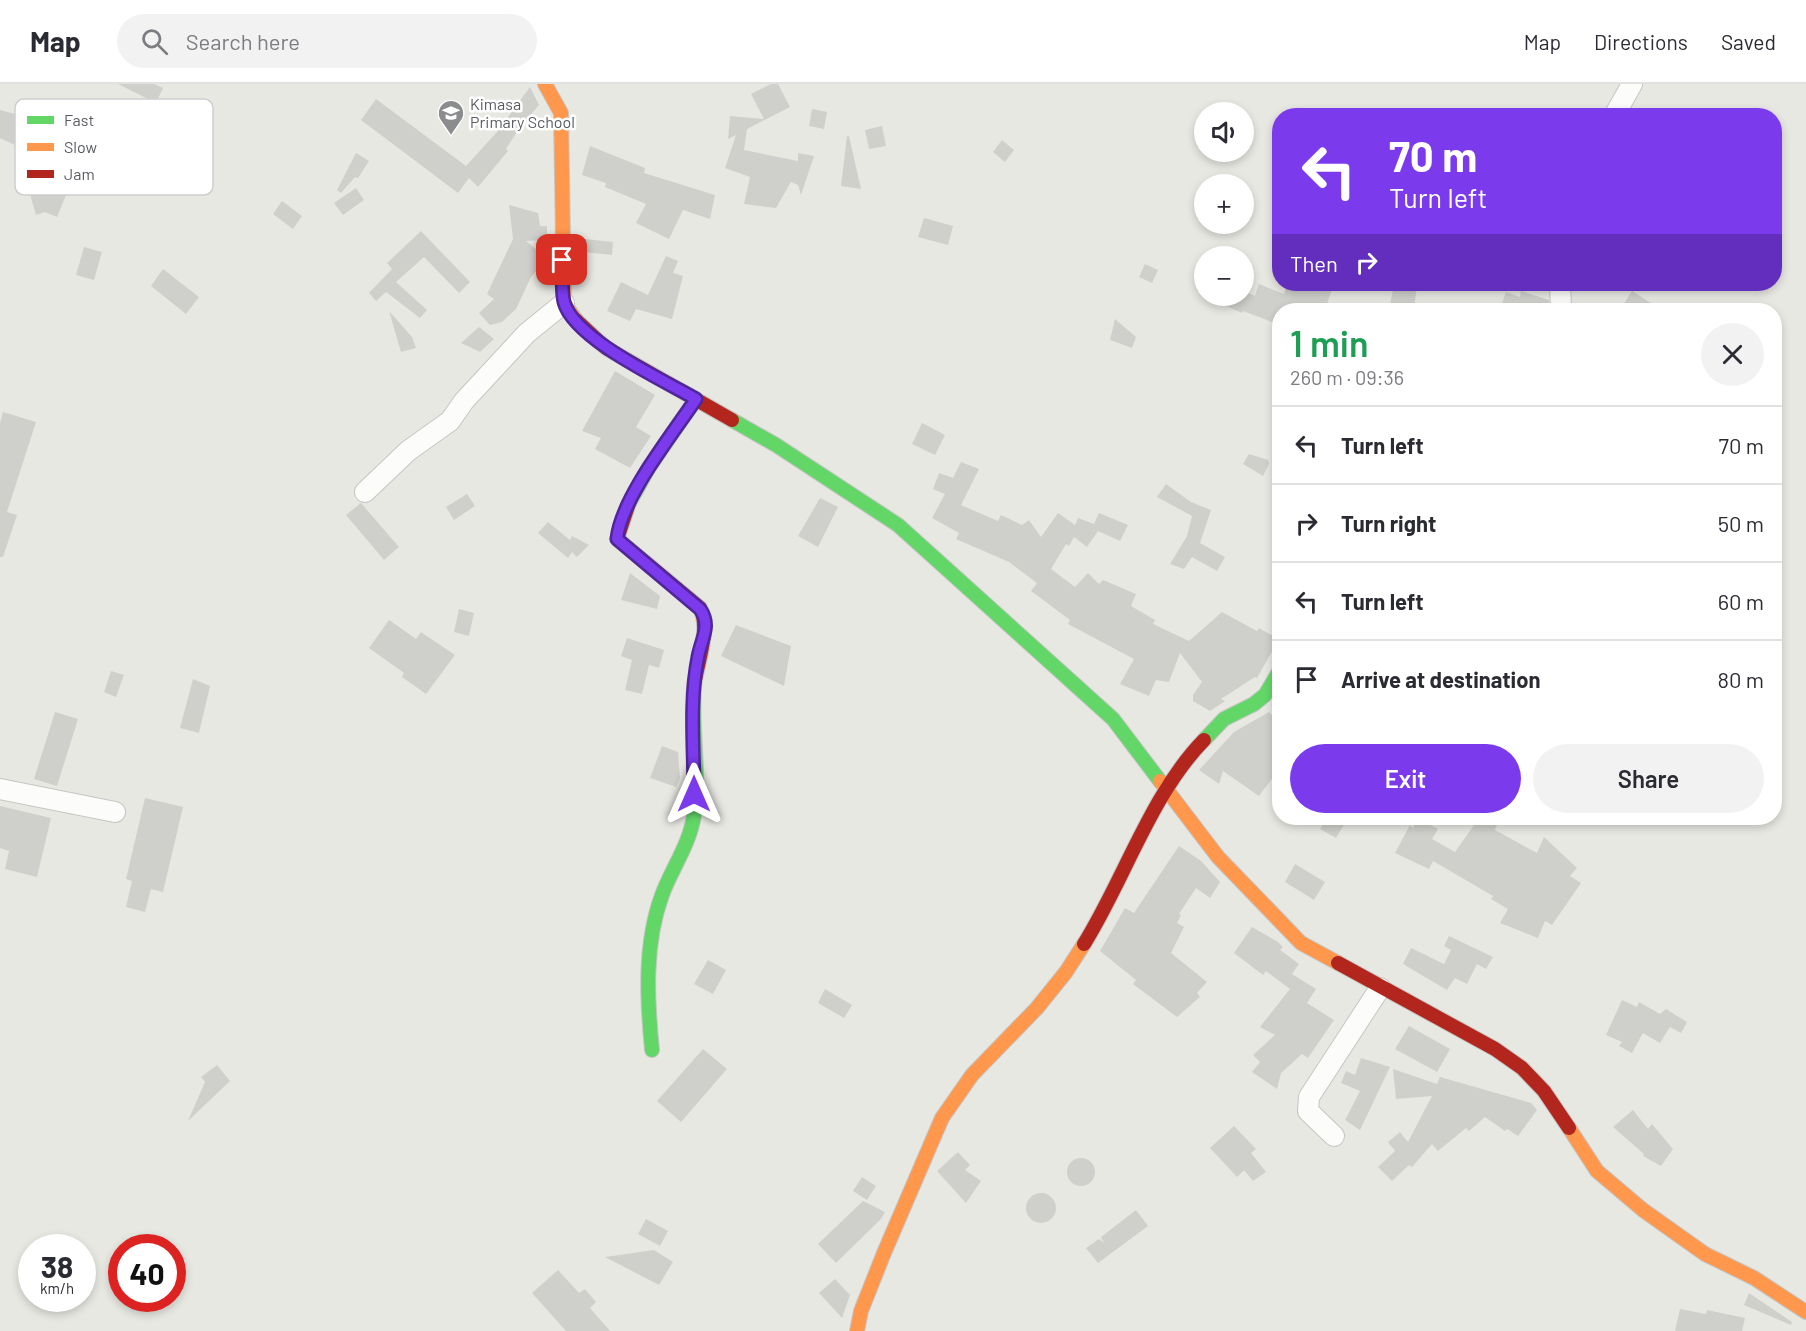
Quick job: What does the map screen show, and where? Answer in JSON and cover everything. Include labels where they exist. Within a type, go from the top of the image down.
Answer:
[{"type":"street","points":[[545,84],[561,113],[564,303],[580,327],[606,348],[776,445],[898,525],[1113,719],[1218,857],[1301,943],[1495,1049],[1522,1068],[1544,1091],[1597,1171],[1643,1210],[1705,1254],[1754,1278],[1806,1312]]},
{"type":"street","points":[[1618,108],[1632,84]]},
{"type":"street","points":[[365,492],[408,451],[450,421],[464,401],[527,333],[564,303]]},
{"type":"street","points":[[652,1050],[648,1015],[655,920],[663,894],[687,847],[694,814],[693,692],[698,656],[707,628],[705,617],[700,609],[617,539],[618,525],[627,504],[696,399]]},
{"type":"street","points":[[857,1331],[861,1311],[884,1253],[942,1118],[972,1075],[1037,1008],[1065,972],[1093,929],[1146,825],[1190,754],[1224,719],[1254,704],[1265,695],[1272,683]]},
{"type":"street","points":[[0,789],[116,812]]},
{"type":"street","points":[[1334,1136],[1308,1111],[1309,1097],[1380,988]]},
{"type":"building","points":[[118,84],[154,84],[163,88],[158,99],[148,99]]},
{"type":"building","points":[[771,84],[778,84],[790,107],[747,129],[744,150],[798,161],[798,153],[814,156],[801,195],[798,185],[791,182],[776,208],[744,204],[750,177],[725,168],[736,135],[728,139],[730,116],[764,119],[751,94]]},
{"type":"building","points":[[530,87],[539,105],[520,127],[506,149],[508,151],[478,187],[469,178],[458,193],[361,120],[376,99],[466,166],[497,132]]},
{"type":"building","points":[[812,109],[827,112],[824,129],[809,126]]},
{"type":"building","points":[[0,110],[15,114],[15,145],[0,138]]},
{"type":"building","points":[[882,126],[886,146],[869,149],[865,130]]},
{"type":"building","points":[[847,136],[849,136],[861,189],[841,186]]},
{"type":"building","points":[[1002,140],[1014,150],[1005,162],[993,152]]},
{"type":"building","points":[[590,146],[645,168],[644,173],[715,195],[710,219],[683,210],[669,239],[636,223],[646,204],[605,187],[606,183],[582,175]]},
{"type":"building","points":[[356,153],[369,161],[358,178],[355,177],[341,193],[337,190]]},
{"type":"building","points":[[356,188],[364,200],[343,215],[334,203]]},
{"type":"building","points":[[31,195],[66,195],[57,217],[45,212],[36,215]]},
{"type":"building","points":[[282,201],[302,216],[293,229],[273,214]]},
{"type":"building","points":[[509,205],[538,213],[540,226],[547,226],[547,240],[526,241],[547,258],[531,277],[516,309],[502,322],[490,325],[479,313],[494,299],[487,294],[513,239]]},
{"type":"building","points":[[924,218],[953,226],[948,245],[918,237]]},
{"type":"building","points":[[421,231],[470,282],[459,293],[424,257],[396,282],[427,310],[420,318],[386,292],[376,301],[369,293],[392,269],[387,263]]},
{"type":"building","points":[[585,239],[613,242],[612,255],[584,252]]},
{"type":"building","points":[[84,247],[102,252],[94,280],[76,275]]},
{"type":"building","points":[[666,256],[678,261],[673,273],[683,276],[672,319],[636,309],[630,321],[607,311],[621,282],[648,295]]},
{"type":"building","points":[[1145,264],[1158,270],[1152,283],[1139,277]]},
{"type":"building","points":[[163,269],[199,297],[186,314],[151,286]]},
{"type":"building","points":[[1259,284],[1284,294],[1285,291],[1331,291],[1327,303],[1272,303],[1272,322],[1226,306],[1254,306],[1254,296]]},
{"type":"building","points":[[1393,291],[1416,291],[1415,303],[1390,303]]},
{"type":"building","points":[[1521,291],[1549,300],[1549,303],[1502,303],[1506,292],[1520,297]]},
{"type":"building","points":[[1632,291],[1651,303],[1624,303]]},
{"type":"building","points":[[389,311],[412,337],[416,348],[401,352]]},
{"type":"building","points":[[1115,319],[1136,337],[1132,348],[1110,340]]},
{"type":"building","points":[[479,327],[494,339],[480,352],[461,343]]},
{"type":"building","points":[[615,371],[655,395],[636,427],[651,436],[630,468],[595,449],[601,438],[582,431]]},
{"type":"building","points":[[3,412],[36,422],[7,512],[17,515],[3,557],[0,557],[0,423]]},
{"type":"building","points":[[922,423],[945,435],[935,455],[912,444]]},
{"type":"building","points":[[1249,454],[1268,460],[1269,464],[1263,476],[1243,464]]},
{"type":"building","points":[[961,462],[979,469],[961,505],[998,521],[1001,515],[1022,525],[1029,520],[1041,537],[1058,513],[1075,525],[1078,518],[1094,524],[1099,513],[1128,525],[1120,541],[1098,531],[1087,547],[1074,537],[1069,546],[1066,544],[1051,569],[1075,587],[1088,573],[1099,584],[1103,580],[1136,594],[1131,606],[1155,620],[1153,624],[1189,641],[1222,612],[1257,631],[1259,628],[1272,635],[1272,651],[1257,678],[1255,677],[1221,699],[1225,701],[1210,711],[1193,701],[1193,695],[1202,682],[1180,653],[1169,682],[1156,680],[1149,696],[1120,684],[1134,659],[1068,624],[1070,620],[1031,591],[1037,583],[1009,562],[956,539],[959,533],[932,518],[945,494],[933,489],[939,473],[953,478]]},
{"type":"building","points":[[1166,484],[1191,502],[1211,510],[1200,543],[1225,557],[1217,571],[1192,557],[1184,569],[1170,564],[1187,536],[1192,516],[1157,497]]},
{"type":"building","points":[[467,494],[475,506],[454,520],[446,507]]},
{"type":"building","points":[[820,498],[838,507],[818,547],[798,536]]},
{"type":"building","points":[[361,503],[399,547],[384,560],[346,515]]},
{"type":"building","points":[[548,522],[570,540],[572,536],[589,545],[577,557],[572,552],[568,558],[538,533]]},
{"type":"building","points":[[630,573],[660,596],[657,609],[621,600]]},
{"type":"building","points":[[459,609],[474,613],[469,636],[454,632]]},
{"type":"building","points":[[389,620],[416,639],[421,632],[455,655],[426,694],[402,677],[404,673],[369,648]]},
{"type":"building","points":[[736,625],[791,646],[784,686],[721,656]]},
{"type":"building","points":[[627,638],[664,650],[659,668],[649,665],[642,694],[625,690],[632,660],[621,656]]},
{"type":"building","points":[[111,671],[124,675],[116,697],[104,692]]},
{"type":"building","points":[[193,679],[210,686],[199,733],[180,728]]},
{"type":"building","points":[[55,712],[78,719],[57,786],[34,779]]},
{"type":"building","points":[[1269,712],[1272,715],[1272,779],[1259,796],[1223,771],[1219,784],[1199,770],[1234,732]]},
{"type":"building","points":[[662,746],[678,752],[680,778],[676,787],[650,778]]},
{"type":"building","points":[[145,798],[183,807],[163,892],[151,889],[145,912],[126,907],[132,881],[126,879]]},
{"type":"building","points":[[0,806],[51,818],[37,877],[5,869],[9,851],[0,848]]},
{"type":"building","points":[[1323,825],[1344,825],[1336,838],[1320,829]]},
{"type":"building","points":[[1410,825],[1413,828],[1414,825],[1430,825],[1438,829],[1432,839],[1455,852],[1474,825],[1497,825],[1495,830],[1537,853],[1544,837],[1577,868],[1570,876],[1581,883],[1552,925],[1545,921],[1538,938],[1500,923],[1508,909],[1491,899],[1493,896],[1433,861],[1429,869],[1395,853]]},
{"type":"building","points":[[1179,846],[1201,861],[1220,882],[1210,898],[1196,888],[1179,914],[1181,915],[1177,923],[1184,927],[1171,953],[1207,982],[1197,993],[1200,997],[1177,1017],[1133,984],[1136,980],[1100,951],[1125,908],[1134,913]]},
{"type":"building","points":[[1295,864],[1325,882],[1314,900],[1285,882]]},
{"type":"building","points":[[1252,927],[1278,942],[1283,947],[1280,950],[1299,964],[1292,974],[1316,989],[1307,1003],[1334,1020],[1308,1058],[1302,1054],[1281,1073],[1277,1089],[1252,1072],[1260,1062],[1253,1055],[1275,1035],[1260,1027],[1290,989],[1266,971],[1263,975],[1234,953]]},
{"type":"building","points":[[1449,936],[1493,957],[1486,969],[1477,964],[1467,984],[1455,978],[1447,990],[1403,964],[1411,948],[1444,964],[1451,950],[1444,946]]},
{"type":"building","points":[[708,960],[726,970],[713,994],[694,984]]},
{"type":"building","points":[[825,989],[852,1005],[844,1018],[818,1003]]},
{"type":"building","points":[[1622,1000],[1637,1007],[1639,1002],[1660,1014],[1666,1009],[1687,1022],[1681,1033],[1670,1027],[1660,1043],[1643,1033],[1632,1053],[1619,1046],[1622,1042],[1606,1035]]},
{"type":"building","points":[[1409,1026],[1450,1049],[1437,1072],[1395,1049]]},
{"type":"building","points":[[703,1049],[727,1069],[681,1122],[657,1101]]},
{"type":"building","points":[[1361,1058],[1390,1067],[1360,1130],[1345,1120],[1360,1091],[1341,1083],[1346,1071],[1355,1075]]},
{"type":"building","points":[[217,1065],[230,1081],[188,1121],[205,1082],[201,1077]]},
{"type":"building","points":[[1393,1069],[1437,1084],[1440,1077],[1531,1103],[1537,1110],[1518,1136],[1507,1129],[1505,1131],[1485,1117],[1469,1131],[1466,1128],[1438,1151],[1432,1144],[1412,1167],[1409,1165],[1392,1181],[1378,1167],[1395,1151],[1388,1142],[1400,1132],[1408,1142],[1432,1096],[1396,1099]]},
{"type":"building","points":[[1633,1110],[1648,1129],[1652,1124],[1673,1149],[1661,1166],[1643,1156],[1644,1154],[1613,1127]]},
{"type":"building","points":[[1234,1126],[1256,1149],[1251,1153],[1266,1172],[1253,1181],[1244,1170],[1237,1177],[1210,1148]]},
{"type":"building","points":[[958,1152],[970,1165],[965,1170],[981,1181],[966,1203],[937,1171]]},
{"type":"building","points":[[1081,1158],[1091,1162],[1095,1172],[1091,1182],[1081,1186],[1071,1182],[1067,1172],[1071,1162]]},
{"type":"building","points":[[862,1177],[876,1186],[867,1200],[853,1191]]},
{"type":"building","points":[[1041,1193],[1052,1197],[1056,1208],[1052,1219],[1041,1223],[1030,1219],[1026,1208],[1030,1197]]},
{"type":"building","points":[[863,1201],[885,1212],[881,1219],[836,1263],[818,1244]]},
{"type":"building","points":[[1136,1210],[1148,1226],[1098,1263],[1086,1248],[1099,1239],[1104,1243],[1101,1237]]},
{"type":"building","points":[[646,1219],[668,1231],[660,1246],[638,1234]]},
{"type":"building","points":[[654,1250],[673,1262],[659,1285],[605,1257]]},
{"type":"building","points":[[558,1270],[579,1293],[585,1289],[596,1302],[590,1308],[610,1331],[566,1331],[532,1293]]},
{"type":"building","points":[[835,1279],[850,1295],[842,1318],[819,1293]]},
{"type":"building","points":[[1749,1293],[1792,1322],[1791,1325],[1744,1305]]},
{"type":"building","points":[[1680,1309],[1706,1314],[1707,1310],[1745,1318],[1742,1331],[1675,1331]]},
{"type":"traffic: fast","points":[[629,503],[649,467],[696,399]]},
{"type":"traffic: fast","points":[[732,420],[776,445],[898,525],[1113,719],[1160,781]]},
{"type":"traffic: fast","points":[[1204,740],[1224,719],[1254,704],[1265,695],[1272,683]]},
{"type":"traffic: fast","points":[[652,1050],[648,991],[652,933],[662,895],[692,826],[696,799],[694,686]]},
{"type":"traffic: slow","points":[[545,84],[561,113],[564,303],[576,320]]},
{"type":"traffic: slow","points":[[1160,781],[1218,857],[1301,943],[1338,963]]},
{"type":"traffic: slow","points":[[857,1331],[861,1311],[884,1253],[942,1118],[972,1075],[1037,1008],[1066,972],[1084,944]]},
{"type":"traffic: slow","points":[[1569,1128],[1597,1171],[1643,1210],[1705,1254],[1754,1278],[1806,1312]]},
{"type":"traffic: jam","points":[[576,320],[606,348],[732,420]]},
{"type":"traffic: jam","points":[[629,503],[617,539],[700,608],[703,616],[704,636],[694,686]]},
{"type":"traffic: jam","points":[[1084,944],[1153,811],[1185,762],[1204,740]]},
{"type":"traffic: jam","points":[[1338,963],[1495,1049],[1522,1068],[1544,1091],[1569,1128]]},
{"type":"place","name":"Kimasa Primary School","points":[[451,136]]},
{"type":"route","points":[[562,260],[564,303],[580,327],[606,348],[696,399],[627,504],[618,525],[617,539],[700,609],[705,617],[707,628],[698,656],[693,692],[694,794]]}]
